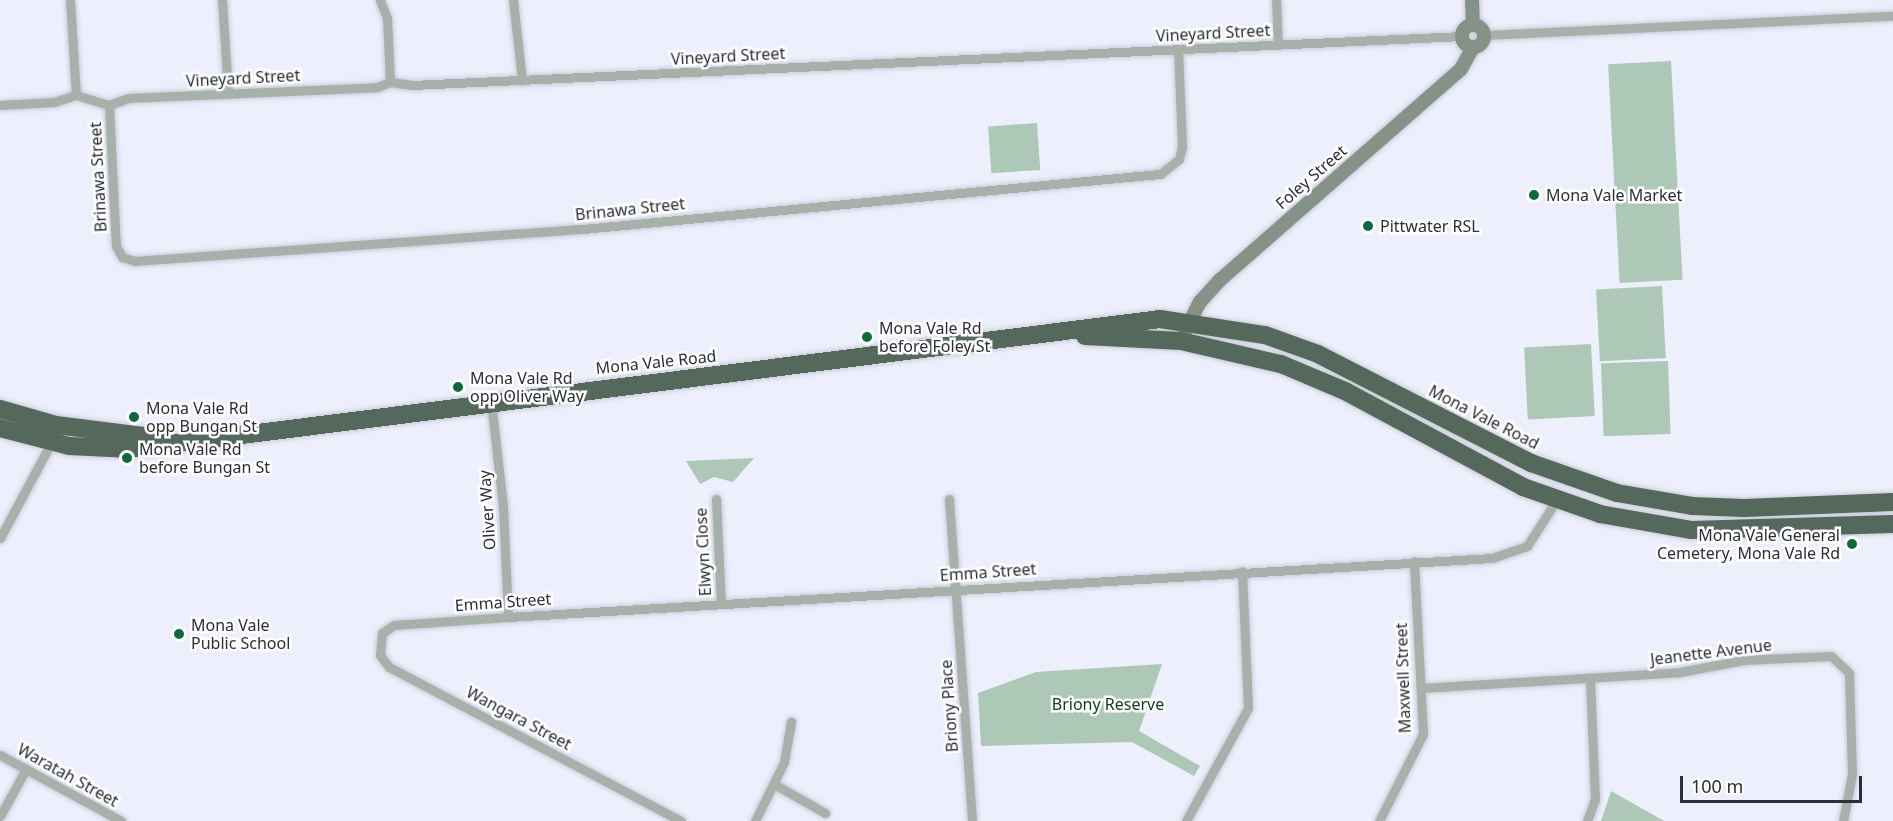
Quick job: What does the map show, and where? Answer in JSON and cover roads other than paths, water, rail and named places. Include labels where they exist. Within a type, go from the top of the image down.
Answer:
[{"type":"highway","name":"Mona Vale Road","points":[[0,428],[51,443],[111,450],[491,401],[1068,334],[1121,322],[1190,322],[1266,335],[1318,354],[1531,463],[1644,499],[1744,508],[1893,502]]},
{"type":"highway","name":"Mona Vale Road","points":[[1068,334],[1180,341],[1281,364],[1345,391],[1556,501],[1636,522],[1691,530],[1893,524]]},
{"type":"highway","name":"Mona Vale Road","points":[[0,409],[56,425],[176,440]]},
{"type":"highway","points":[[51,443],[56,425]]},
{"type":"highway","points":[[1531,463],[1555,490],[1556,501],[1570,495],[1615,502],[1644,499]]},
{"type":"street","points":[[70,0],[76,94]]},
{"type":"street","points":[[222,0],[228,94]]},
{"type":"street","points":[[380,0],[387,18],[390,82]]},
{"type":"street","points":[[513,0],[522,80]]},
{"type":"street","points":[[1276,0],[1278,45]]},
{"type":"street","points":[[1472,0],[1473,25],[1484,35],[1893,16]]},
{"type":"street","points":[[1473,25],[1462,36],[1473,47]]},
{"type":"street","name":"Foley Street","points":[[1180,341],[1190,322],[1220,280],[1461,69],[1473,47],[1481,44],[1484,35]]},
{"type":"street","name":"Vineyard Street","points":[[109,105],[126,98],[377,87],[390,82],[522,80],[1462,36]]},
{"type":"street","name":"Brinawa Street","points":[[109,105],[116,246],[122,257],[135,261],[571,230],[1160,174],[1179,159],[1182,147],[1178,49]]},
{"type":"street","points":[[0,105],[54,102],[76,94],[109,105]]},
{"type":"street","name":"Oliver Way","points":[[491,401],[503,506],[508,617]]},
{"type":"street","points":[[0,538],[51,443]]},
{"type":"street","name":"Elwyn Close","points":[[716,499],[721,604]]},
{"type":"street","name":"Briony Place","points":[[949,499],[972,821]]},
{"type":"street","name":"Emma Street","points":[[394,625],[1513,554],[1538,535],[1556,501]]},
{"type":"street","name":"Maxwell Street","points":[[1379,821],[1423,734],[1414,561]]},
{"type":"street","points":[[1186,821],[1248,708],[1242,571]]},
{"type":"street","name":"Wangara Street","points":[[394,625],[382,633],[379,648],[389,667],[681,821]]},
{"type":"street","name":"Jeanette Avenue","points":[[1421,688],[1590,679],[1831,656],[1849,673],[1852,774],[1843,821]]},
{"type":"street","points":[[1587,821],[1595,799],[1590,679]]},
{"type":"street","points":[[755,821],[784,762],[791,722]]},
{"type":"street","name":"Waratah Street","points":[[0,755],[121,821]]},
{"type":"street","points":[[0,816],[26,769]]},
{"type":"street","points":[[774,784],[825,813]]},
{"type":"place","name":"Mona Vale Market","points":[[1534,195]]},
{"type":"place","name":"Pittwater RSL","points":[[1368,226]]},
{"type":"place","name":"Mona Vale Rd before Foley St","points":[[867,337]]},
{"type":"place","name":"Mona Vale Rd opp Oliver Way","points":[[458,387]]},
{"type":"place","name":"Mona Vale Rd opp Bungan St","points":[[134,417]]},
{"type":"place","name":"Mona Vale Rd before Bungan St","points":[[127,458]]},
{"type":"place","name":"Mona Vale General Cemetery, Mona Vale Rd","points":[[1852,544]]},
{"type":"place","name":"Mona Vale Public School","points":[[179,634]]},
{"type":"park label","name":"Briony Reserve","points":[[1108,704]]}]
